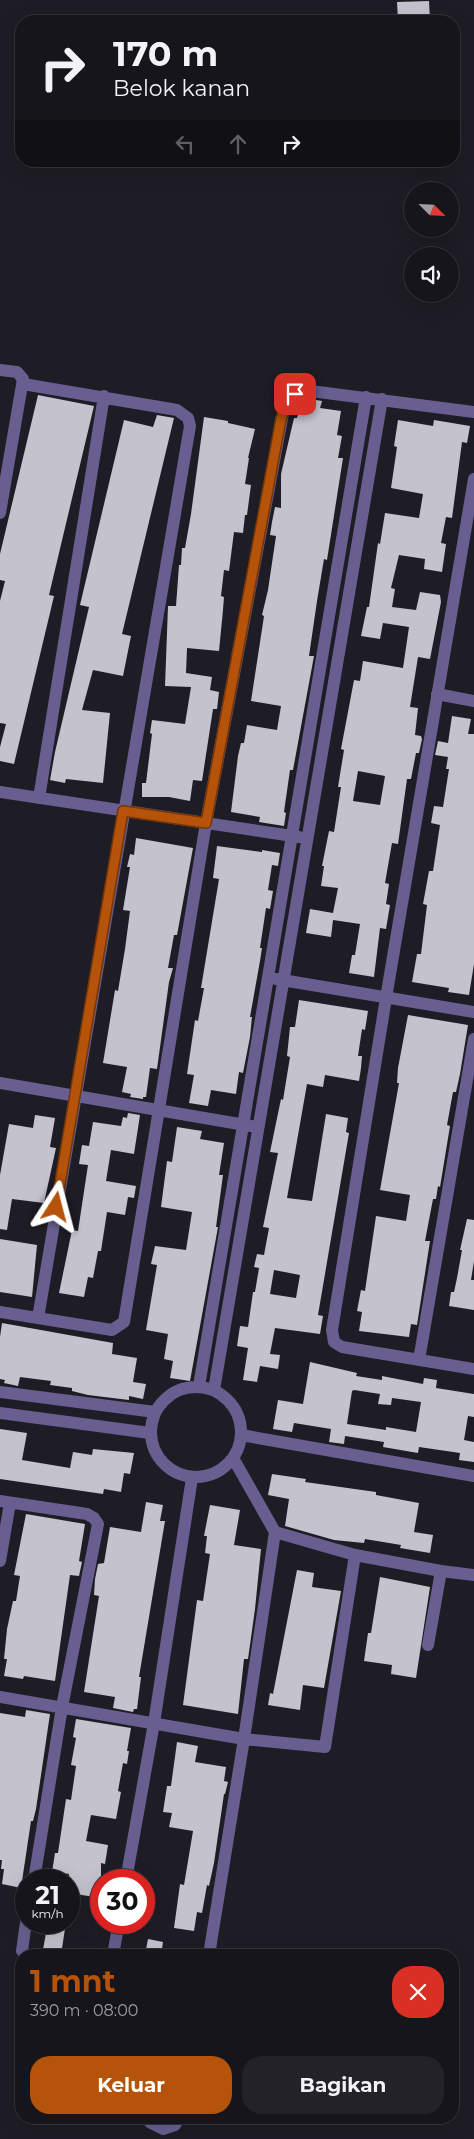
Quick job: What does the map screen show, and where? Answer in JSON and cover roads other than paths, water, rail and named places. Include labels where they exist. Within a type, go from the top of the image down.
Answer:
[{"type":"street","points":[[0,370],[21,374],[23,384],[0,513]]},
{"type":"street","points":[[23,384],[104,396],[177,410],[188,418],[190,426],[74,1096],[38,1318]]},
{"type":"street","points":[[0,1312],[112,1330],[124,1322],[206,823],[284,408],[289,398],[303,390],[474,412]]},
{"type":"street","points":[[39,798],[104,396]]},
{"type":"street","points":[[199,1386],[366,397]]},
{"type":"street","points":[[214,1390],[382,399]]},
{"type":"street","points":[[474,479],[332,1330],[334,1342],[342,1347],[474,1369]]},
{"type":"street","points":[[437,694],[474,701]]},
{"type":"street","points":[[0,792],[307,839]]},
{"type":"street","points":[[268,978],[474,1012]]},
{"type":"street","points":[[419,1360],[474,1039]]},
{"type":"street","points":[[0,1083],[259,1127]]},
{"type":"street","points":[[199,1386],[214,1390],[235,1408],[239,1417],[241,1435],[239,1447],[233,1458],[216,1473],[192,1478],[171,1470],[163,1463],[152,1444],[150,1433],[155,1412],[163,1401],[173,1392],[199,1386]]},
{"type":"street","points":[[0,1392],[155,1412]]},
{"type":"street","points":[[0,1414],[150,1433]]},
{"type":"street","points":[[241,1435],[474,1476]]},
{"type":"street","points":[[210,1949],[275,1532],[233,1458]]},
{"type":"street","points":[[128,1869],[154,1723],[192,1478]]},
{"type":"street","points":[[0,1561],[5,1502],[87,1514],[94,1518],[98,1524],[62,1707],[36,1869]]},
{"type":"street","points":[[275,1532],[355,1555],[441,1571],[474,1575]]},
{"type":"street","points":[[0,1697],[244,1739],[325,1747],[355,1555]]},
{"type":"street","points":[[428,1644],[441,1571]]},
{"type":"street","points":[[22,1949],[24,1934]]},
{"type":"street","points":[[114,1949],[117,1934]]},
{"type":"street","points":[[153,2124],[163,2129],[176,2124]]}]
